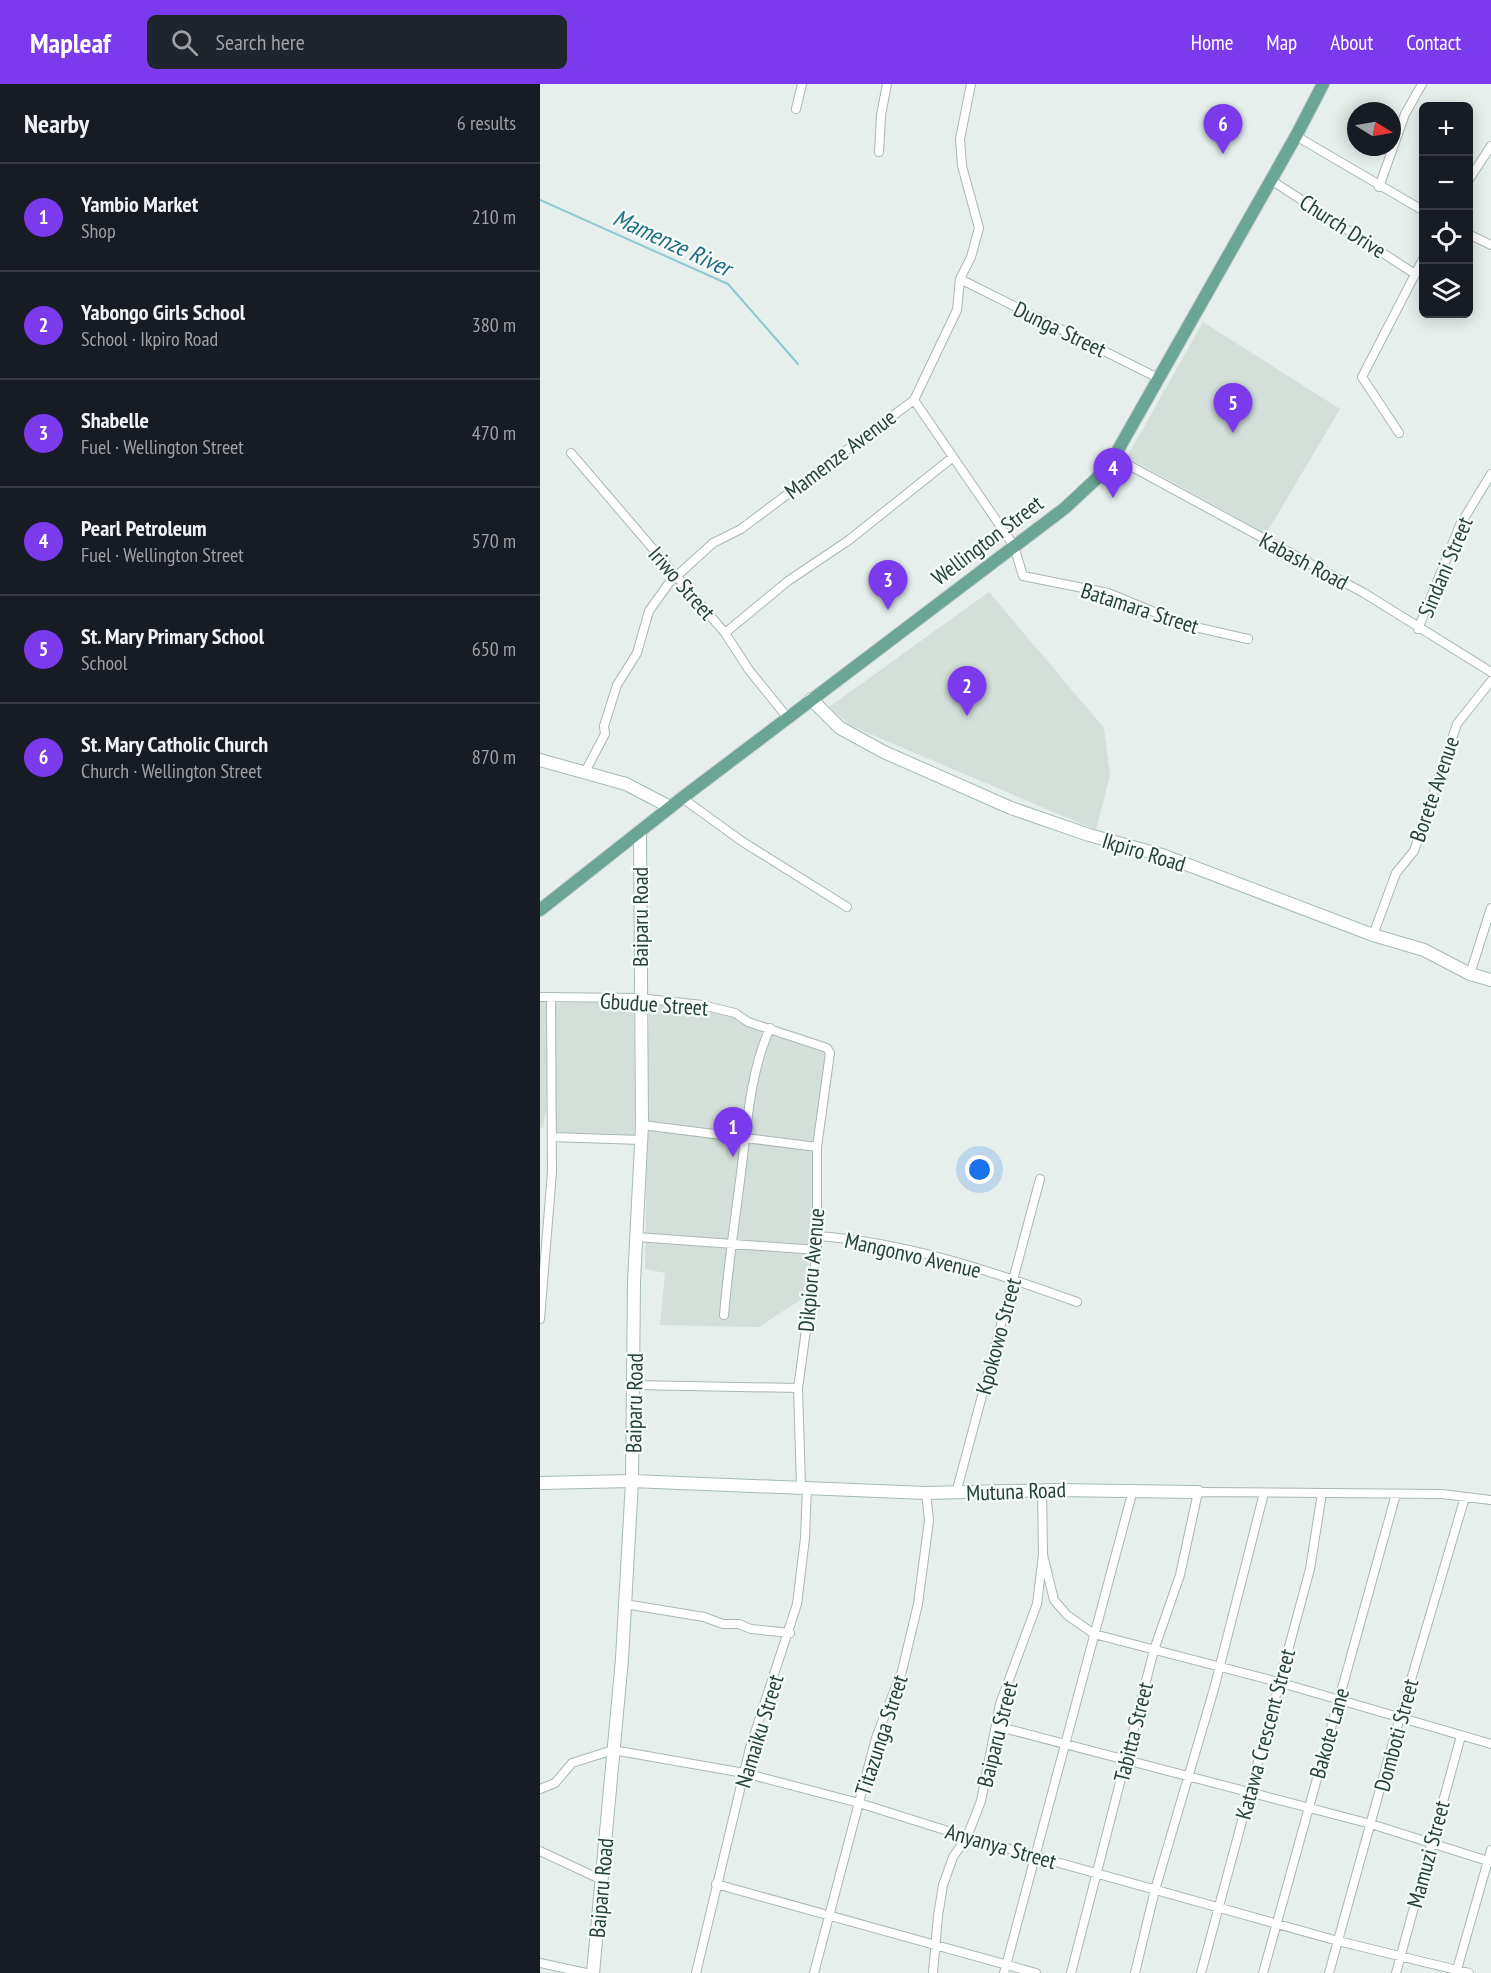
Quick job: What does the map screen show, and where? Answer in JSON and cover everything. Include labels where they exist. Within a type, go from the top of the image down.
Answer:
[{"type":"main road","name":"Wellington Street","points":[[540,910],[787,717],[1065,508],[1096,479],[1114,458],[1160,379],[1323,84]]},
{"type":"street","points":[[796,109],[802,84]]},
{"type":"street","points":[[879,152],[880,115],[886,84]]},
{"type":"street","name":"Mamenze Avenue","points":[[585,772],[605,734],[604,726],[617,685],[637,653],[649,611],[669,583],[713,543],[741,529],[914,400],[957,310],[961,291],[960,279],[971,257],[979,228],[962,166],[960,139],[971,84]]},
{"type":"street","points":[[1379,187],[1405,114],[1422,84]]},
{"type":"street","points":[[1296,136],[1379,187],[1422,210]]},
{"type":"street","points":[[1473,173],[1491,146]]},
{"type":"street","name":"Church Drive","points":[[1271,180],[1414,274]]},
{"type":"street","points":[[1473,237],[1491,246]]},
{"type":"street","points":[[1399,433],[1362,377],[1420,264]]},
{"type":"street","name":"Dunga Street","points":[[960,279],[1160,379]]},
{"type":"street","name":"Batamara Street","points":[[914,400],[1014,546],[1023,576],[1108,593],[1186,625],[1248,639]]},
{"type":"street","name":"Iriwo Street","points":[[571,453],[725,633],[749,670],[787,717]]},
{"type":"street","points":[[725,633],[789,581],[849,540],[889,505],[953,457]]},
{"type":"street","name":"Kabash Road","points":[[1114,458],[1364,593],[1418,629],[1491,672]]},
{"type":"street","name":"Sindani Street","points":[[1418,629],[1460,525],[1491,474]]},
{"type":"street","name":"Borete Avenue","points":[[1373,935],[1396,873],[1414,851],[1457,724],[1491,681]]},
{"type":"street","name":"Ikpiro Road","points":[[811,699],[840,728],[884,752],[1011,808],[1089,835],[1162,855],[1373,935],[1424,950],[1470,974],[1491,980]]},
{"type":"street","points":[[540,760],[626,784],[670,807]]},
{"type":"street","points":[[682,798],[743,842],[847,907]]},
{"type":"street","name":"Baiparu Road","points":[[593,1973],[625,1604],[632,1481],[634,1282],[642,1125],[639,998],[640,832]]},
{"type":"street","points":[[1470,974],[1491,908]]},
{"type":"street","name":"Gbudue Street","points":[[540,997],[639,998],[702,1005],[735,1012],[748,1022],[827,1048],[830,1053]]},
{"type":"street","points":[[540,1319],[548,1236],[552,1133],[551,997]]},
{"type":"street","points":[[724,1315],[730,1245],[758,1063],[770,1028]]},
{"type":"street","name":"Dikpioru Avenue","points":[[804,1487],[798,1388],[816,1250],[817,1148],[830,1053]]},
{"type":"street","points":[[642,1125],[817,1148]]},
{"type":"street","points":[[540,1129],[552,1133],[641,1140]]},
{"type":"street","name":"Kpokowo Street","points":[[956,1493],[1040,1179]]},
{"type":"street","name":"Mangonvo Avenue","points":[[817,1236],[901,1249],[1013,1279],[1077,1302]]},
{"type":"street","name":"Mangonvo Avenue","points":[[637,1237],[816,1250]]},
{"type":"street","points":[[634,1385],[798,1388]]},
{"type":"street","name":"Mutuna Road","points":[[540,1483],[632,1481],[926,1493],[1133,1490],[1264,1494],[1396,1494],[1491,1500]]},
{"type":"street","name":"Namaiku Street","points":[[696,1973],[744,1773],[790,1633],[798,1593],[804,1487]]},
{"type":"street","name":"Baiparu Street","points":[[933,1973],[943,1885],[953,1857],[967,1837],[981,1801],[1000,1704],[1038,1604],[1043,1555],[1042,1490]]},
{"type":"street","points":[[1005,1969],[1133,1490]]},
{"type":"street","name":"Tabitta Street","points":[[1071,1973],[1154,1650],[1180,1575],[1198,1492]]},
{"type":"street","name":"Titazunga Street","points":[[814,1973],[876,1738],[902,1671],[918,1604],[929,1520],[926,1493]]},
{"type":"street","name":"Katawa Crescent Street","points":[[1201,1973],[1310,1569],[1322,1493]]},
{"type":"street","points":[[1135,1973],[1155,1890],[1220,1667],[1264,1494]]},
{"type":"street","name":"Bakote Lane","points":[[1263,1973],[1396,1494]]},
{"type":"street","name":"Domboti Street","points":[[1329,1973],[1400,1717],[1465,1497]]},
{"type":"street","points":[[1043,1555],[1054,1600],[1067,1615],[1094,1634],[1278,1682],[1491,1744]]},
{"type":"street","points":[[625,1604],[704,1617],[723,1624],[739,1624],[751,1629],[790,1633]]},
{"type":"street","points":[[996,1726],[1309,1807],[1490,1861]]},
{"type":"street","name":"Mamuzi Street","points":[[1396,1973],[1461,1736]]},
{"type":"street","name":"Anyanya Street","points":[[540,1789],[555,1783],[572,1763],[613,1750],[744,1773],[859,1803],[1036,1857],[1277,1922],[1338,1941],[1470,1973]]},
{"type":"street","points":[[1457,1971],[1490,1861],[1491,1850]]},
{"type":"street","points":[[540,1851],[602,1880]]},
{"type":"street","points":[[716,1884],[936,1946],[1005,1969],[1036,1973]]},
{"type":"street","points":[[540,1963],[586,1973]]},
{"type":"shaded area","points":[[1203,322],[1340,409],[1266,534],[1127,457]]},
{"type":"shaded area","points":[[989,592],[1104,728],[1110,775],[1096,830],[849,725],[829,707]]},
{"type":"shaded area","points":[[549,998],[548,1098],[543,1128],[540,1127],[540,999]]},
{"type":"shaded area","points":[[634,1001],[635,1138],[554,1136],[556,1003]]},
{"type":"shaded area","points":[[649,1003],[739,1017],[829,1045],[806,1296],[759,1327],[660,1325],[665,1273],[645,1269]]},
{"type":"waterway","name":"Mamenze River","points":[[540,200],[728,284],[798,364]]},
{"type":"place","name":"St. Mary Catholic Church","points":[[1223,154]]},
{"type":"place","name":"St. Mary Primary School","points":[[1233,433]]},
{"type":"place","name":"Pearl Petroleum","points":[[1113,498]]},
{"type":"place","name":"Shabelle","points":[[888,610]]},
{"type":"place","name":"Yabongo Girls School","points":[[967,716]]},
{"type":"place","name":"Yambio Market","points":[[733,1157]]}]
